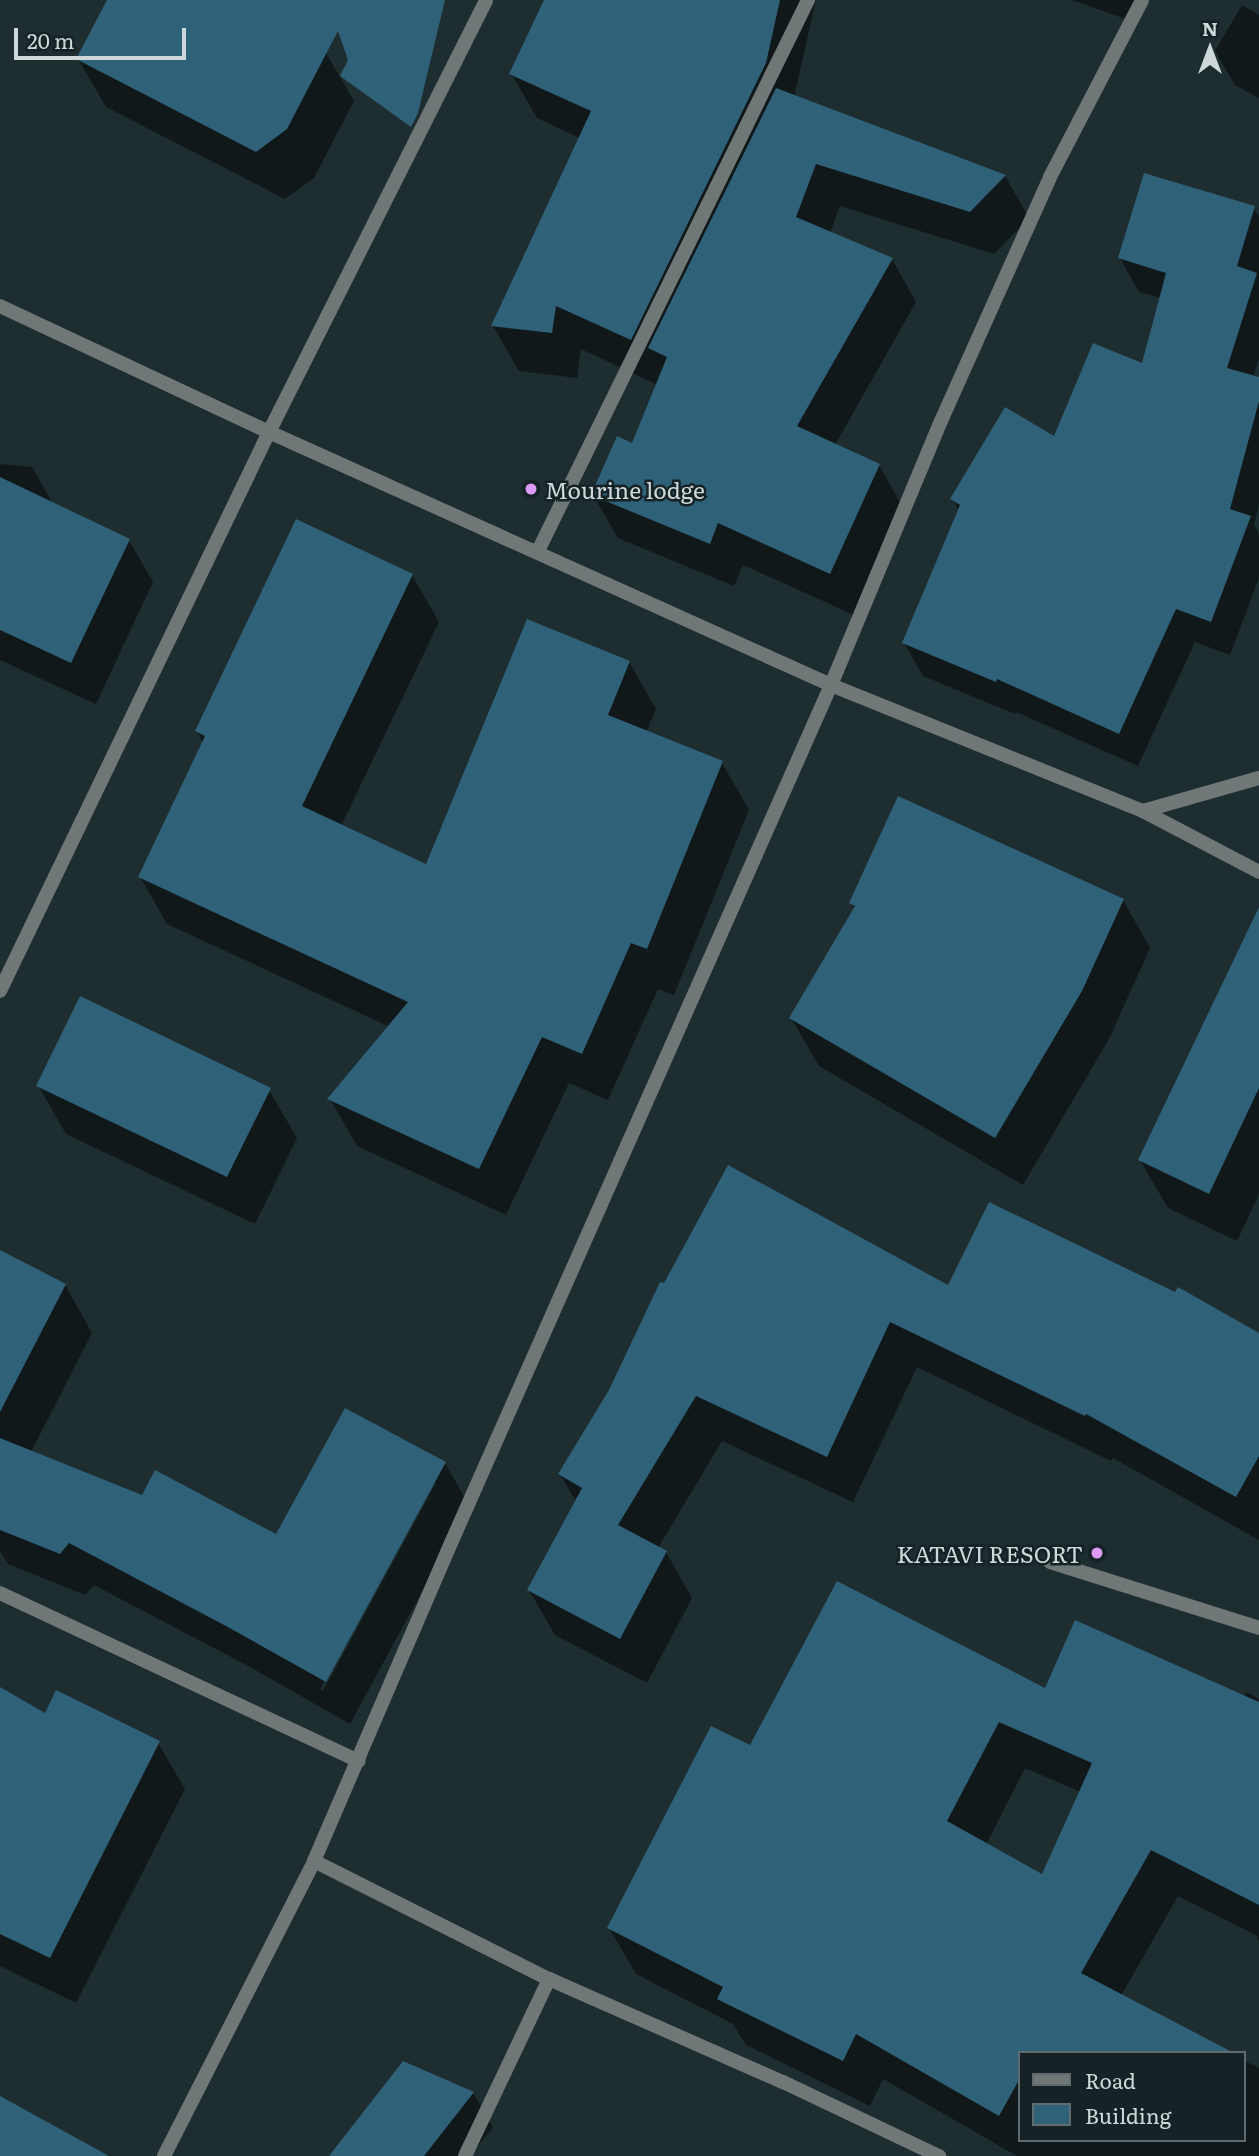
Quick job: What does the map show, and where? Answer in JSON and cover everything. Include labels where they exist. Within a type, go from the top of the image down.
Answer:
[{"type":"street","points":[[0,991],[269,432],[486,0]]},
{"type":"street","points":[[538,551],[807,0]]},
{"type":"street","points":[[164,2156],[314,1861],[451,1543],[831,685],[900,514],[1050,177],[1142,0]]},
{"type":"street","points":[[0,306],[269,432],[831,685],[1143,811],[1259,872]]},
{"type":"street","points":[[1143,811],[1259,778]]},
{"type":"street","points":[[1050,1562],[1259,1628]]},
{"type":"street","points":[[0,1593],[359,1761]]},
{"type":"street","points":[[314,1861],[549,1979],[783,2082],[939,2156]]},
{"type":"street","points":[[465,2156],[549,1979]]},
{"type":"building","points":[[107,0],[445,0],[418,113],[411,127],[340,76],[348,60],[338,31],[287,129],[256,152],[76,59]]},
{"type":"building","points":[[544,0],[780,0],[766,63],[631,340],[556,306],[552,333],[491,326],[591,111],[509,74]]},
{"type":"building","points":[[776,88],[1006,175],[970,212],[816,164],[796,217],[893,258],[797,426],[880,464],[830,574],[718,523],[710,544],[591,495],[617,436],[632,443],[667,357],[648,348]]},
{"type":"building","points":[[1144,173],[1255,206],[1237,266],[1257,273],[1227,368],[1259,377],[1259,401],[1230,509],[1251,516],[1211,622],[1176,609],[1119,734],[997,679],[996,682],[902,643],[960,505],[950,499],[1005,407],[1054,436],[1093,343],[1142,363],[1166,273],[1118,258]]},
{"type":"building","points":[[0,477],[130,539],[71,663],[0,630]]},
{"type":"building","points":[[296,519],[413,574],[302,806],[426,864],[527,619],[630,661],[608,715],[723,761],[647,949],[631,943],[582,1054],[542,1037],[479,1169],[327,1099],[408,1002],[138,877],[205,736],[195,731]]},
{"type":"building","points":[[898,796],[1124,899],[1082,991],[995,1138],[789,1018],[855,906],[849,903]]},
{"type":"building","points":[[1259,907],[1259,1088],[1209,1194],[1138,1160]]},
{"type":"building","points":[[80,996],[271,1088],[227,1177],[36,1086]]},
{"type":"building","points":[[728,1165],[948,1285],[989,1202],[1175,1292],[1178,1287],[1259,1333],[1259,1456],[1236,1497],[1086,1414],[1085,1416],[890,1322],[827,1457],[696,1396],[618,1525],[667,1551],[620,1639],[527,1590],[582,1488],[558,1474],[609,1390],[660,1282],[664,1283]]},
{"type":"building","points":[[0,1250],[66,1284],[0,1412]]},
{"type":"building","points":[[345,1408],[446,1462],[326,1682],[69,1543],[60,1554],[0,1530],[0,1438],[142,1495],[155,1470],[276,1534]]},
{"type":"building","points":[[837,1581],[1045,1688],[1075,1620],[1259,1702],[1259,1905],[1151,1850],[1081,1973],[1230,2051],[1018,2051],[1018,2082],[999,2116],[856,2034],[843,2061],[717,1999],[723,1987],[607,1928],[711,1726],[750,1745]],"holes":[[[999,1722],[1092,1763],[1042,1874],[947,1821]]]},
{"type":"building","points":[[0,1687],[45,1713],[56,1690],[160,1741],[50,1958],[0,1934]]},
{"type":"building","points":[[403,2061],[474,2092],[424,2156],[329,2156]]},
{"type":"building","points":[[0,2096],[109,2156],[0,2156]]},
{"type":"place","name":"Mourine lodge","points":[[531,489]]},
{"type":"place","name":"KATAVI RESORT","points":[[1097,1553]]}]
